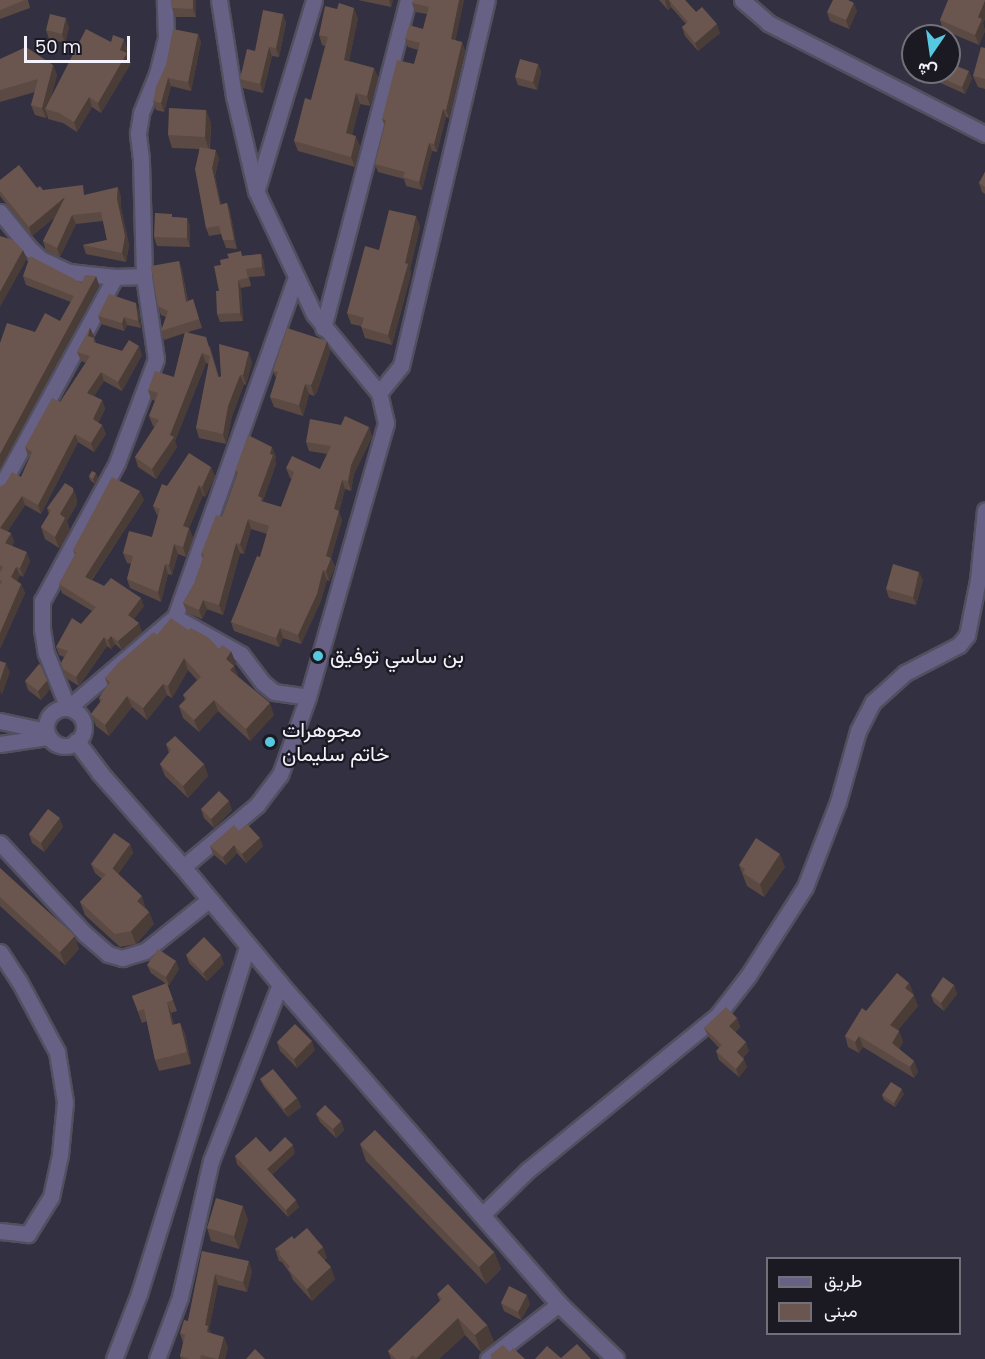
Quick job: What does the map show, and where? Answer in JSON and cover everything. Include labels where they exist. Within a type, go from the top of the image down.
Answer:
[{"type":"street","points":[[0,721],[47,734],[58,745],[71,745],[77,742],[84,731],[82,719],[68,708],[46,653],[42,629],[42,601],[117,463],[156,359],[144,276],[141,159],[138,133],[141,113],[157,74],[166,37],[165,0]]},
{"type":"street","points":[[183,867],[258,805],[280,775],[308,697],[386,423],[379,393],[323,328],[296,278],[256,191],[234,96],[219,0]]},
{"type":"street","points":[[256,191],[314,0]]},
{"type":"street","points":[[323,328],[408,0]]},
{"type":"street","points":[[379,393],[401,366],[487,0]]},
{"type":"street","points":[[742,0],[768,23],[985,134]]},
{"type":"street","points":[[0,212],[29,248],[41,259],[69,272],[115,277],[144,276]]},
{"type":"street","points":[[0,488],[115,277]]},
{"type":"street","points":[[47,734],[49,716],[57,709],[68,708],[175,617],[296,278]]},
{"type":"street","points":[[483,1214],[528,1170],[588,1119],[717,1016],[748,975],[805,887],[838,802],[858,731],[873,702],[905,674],[959,645],[967,635],[978,580],[985,510]]},
{"type":"street","points":[[175,617],[241,654],[263,683],[274,692],[308,697]]},
{"type":"street","points":[[0,744],[47,734]]},
{"type":"street","points":[[77,742],[100,773],[183,867],[280,984],[483,1214],[559,1304],[616,1359]]},
{"type":"street","points":[[0,843],[85,934],[108,954],[122,958],[145,951],[210,899]]},
{"type":"street","points":[[114,1359],[139,1294],[248,945]]},
{"type":"street","points":[[0,952],[19,981],[57,1053],[65,1102],[60,1155],[51,1197],[28,1234],[0,1231]]},
{"type":"street","points":[[157,1359],[180,1297],[211,1161],[280,984]]},
{"type":"street","points":[[488,1359],[559,1304]]},
{"type":"building","points":[[0,0],[25,0],[0,10]]},
{"type":"building","points":[[171,0],[193,0],[193,9],[172,8]]},
{"type":"building","points":[[413,0],[459,0],[451,39],[462,42],[446,110],[443,109],[434,144],[429,143],[419,182],[403,177],[405,172],[375,164],[386,120],[382,119],[397,60],[414,64],[420,43],[405,39],[409,25],[423,29],[429,7],[412,3]]},
{"type":"building","points":[[669,0],[685,0],[696,12],[702,7],[717,24],[695,43],[682,27],[688,22]]},
{"type":"building","points":[[833,0],[848,0],[854,3],[846,20],[827,12]]},
{"type":"building","points":[[948,0],[985,0],[978,17],[982,19],[975,35],[961,29],[961,24],[949,24],[940,20]]},
{"type":"building","points":[[339,3],[354,8],[344,60],[374,68],[367,96],[356,93],[346,133],[356,136],[351,157],[294,141],[305,98],[311,100],[328,37],[319,35],[325,6],[337,9]]},
{"type":"building","points":[[263,10],[283,14],[276,48],[269,47],[260,84],[240,79],[247,49],[255,51]]},
{"type":"building","points":[[50,14],[66,18],[62,34],[46,30]]},
{"type":"building","points":[[86,29],[111,42],[113,35],[124,39],[120,50],[127,53],[98,103],[89,97],[74,122],[59,113],[45,109]]},
{"type":"building","points":[[173,29],[198,34],[188,82],[168,78],[161,103],[153,101],[156,87],[166,65]]},
{"type":"building","points":[[26,47],[53,65],[42,108],[31,105],[38,79],[0,90],[0,59]]},
{"type":"building","points":[[981,47],[985,48],[985,79],[973,76]]},
{"type":"building","points":[[520,59],[538,64],[533,82],[515,77]]},
{"type":"building","points":[[961,68],[969,71],[962,87],[955,84],[961,84]]},
{"type":"building","points":[[169,108],[206,110],[205,137],[168,135]]},
{"type":"building","points":[[200,147],[216,150],[212,168],[220,205],[227,203],[234,240],[223,240],[219,226],[206,228],[195,169]]},
{"type":"building","points":[[19,165],[37,188],[40,186],[43,190],[83,185],[84,195],[118,187],[117,199],[125,236],[122,253],[83,245],[107,240],[101,212],[72,215],[57,248],[43,241],[65,197],[29,227],[0,191],[0,180]]},
{"type":"building","points":[[985,172],[985,187],[979,183]]},
{"type":"building","points":[[389,210],[416,216],[405,263],[408,264],[388,335],[361,327],[364,318],[347,313],[365,246],[379,250]]},
{"type":"building","points":[[155,213],[187,218],[187,238],[154,237]]},
{"type":"building","points":[[0,236],[13,240],[23,250],[0,292]]},
{"type":"building","points":[[241,251],[242,256],[261,254],[262,267],[246,269],[248,278],[238,280],[240,313],[217,314],[216,291],[219,291],[214,266],[221,265],[220,260],[229,258],[227,254]]},
{"type":"building","points":[[30,256],[82,283],[85,275],[96,276],[0,454],[0,343],[7,323],[35,332],[45,313],[60,321],[74,296],[23,276]]},
{"type":"building","points":[[179,261],[186,302],[193,299],[199,319],[161,331],[168,311],[158,306],[151,266]]},
{"type":"building","points":[[109,294],[136,303],[138,321],[124,317],[122,323],[98,316]]},
{"type":"building","points":[[90,328],[88,336],[94,338],[93,342],[122,351],[129,340],[139,346],[118,382],[101,372],[87,393],[102,400],[93,419],[102,425],[91,443],[75,434],[38,505],[22,496],[0,528],[0,487],[5,484],[12,472],[21,477],[32,452],[25,447],[52,398],[60,402],[90,356],[77,352]]},
{"type":"building","points":[[287,328],[327,341],[313,381],[311,385],[305,384],[299,405],[270,397],[278,372],[273,371]]},
{"type":"building","points":[[185,332],[206,337],[218,377],[221,377],[219,344],[249,352],[243,375],[240,375],[228,406],[223,434],[196,428],[210,356],[202,353],[170,435],[174,437],[152,469],[135,457],[159,420],[149,416],[158,393],[148,390],[155,371],[174,377]]},
{"type":"building","points":[[345,416],[369,427],[351,465],[348,481],[342,480],[334,509],[339,511],[326,556],[331,558],[326,571],[323,570],[317,594],[298,635],[280,628],[276,638],[231,622],[257,556],[260,557],[269,526],[248,519],[240,544],[236,543],[219,605],[203,600],[199,610],[183,603],[194,584],[204,555],[201,554],[216,515],[222,517],[248,435],[272,447],[270,454],[273,455],[258,496],[262,498],[261,501],[281,507],[294,472],[286,468],[292,456],[320,469],[331,446],[306,442],[310,419],[341,425]]},
{"type":"building","points":[[189,453],[211,467],[202,487],[199,485],[183,526],[189,528],[183,547],[174,544],[169,565],[165,564],[158,592],[127,579],[133,556],[123,553],[129,531],[152,537],[160,509],[153,506],[162,484],[167,486]]},
{"type":"building","points":[[92,471],[96,473],[93,479],[89,476]]},
{"type":"building","points":[[112,477],[140,491],[85,577],[104,586],[111,578],[141,598],[128,615],[139,623],[118,641],[111,636],[108,640],[104,637],[76,677],[63,669],[61,663],[68,651],[56,647],[72,618],[81,624],[96,607],[59,584],[76,553],[73,550]]},
{"type":"building","points":[[65,483],[73,488],[73,492],[60,514],[65,518],[55,537],[41,527],[51,510],[47,508]]},
{"type":"building","points":[[0,528],[11,533],[5,543],[27,552],[20,568],[16,567],[11,577],[21,584],[0,633],[0,585],[2,581],[0,573],[3,567],[0,565]]},
{"type":"building","points":[[893,564],[919,572],[913,597],[886,589]]},
{"type":"building","points":[[171,618],[188,630],[191,628],[209,638],[219,649],[222,645],[231,651],[226,659],[234,666],[230,670],[270,703],[246,729],[214,700],[194,720],[179,706],[187,698],[183,695],[201,677],[184,658],[168,686],[163,684],[143,708],[127,696],[105,725],[91,714],[102,700],[99,698],[110,682],[105,678],[118,663],[154,632],[157,635]]},
{"type":"building","points":[[0,661],[6,663],[0,681]]},
{"type":"building","points":[[39,664],[47,681],[38,691],[25,681]]},
{"type":"building","points":[[175,736],[204,764],[183,786],[160,764],[171,750],[166,744]]},
{"type":"building","points":[[219,791],[229,801],[211,819],[201,809]]},
{"type":"building","points":[[48,809],[60,818],[41,843],[29,834]]},
{"type":"building","points":[[247,824],[260,838],[242,854],[234,845],[223,857],[210,846],[234,825],[239,831]]},
{"type":"building","points":[[114,833],[130,844],[106,875],[91,864]]},
{"type":"building","points":[[756,838],[780,854],[760,884],[743,873],[745,869],[739,865]]},
{"type":"building","points":[[0,868],[75,936],[60,952],[0,897]]},
{"type":"building","points":[[112,868],[142,896],[137,901],[149,912],[131,931],[115,934],[80,902]]},
{"type":"building","points":[[204,937],[221,955],[203,973],[186,955]]},
{"type":"building","points":[[158,949],[176,961],[166,977],[147,965]]},
{"type":"building","points":[[897,973],[909,983],[905,988],[914,995],[890,1025],[899,1031],[892,1043],[914,1061],[910,1067],[859,1036],[855,1042],[845,1036],[862,1008],[866,1011]]},
{"type":"building","points":[[943,977],[954,985],[941,1003],[931,995]]},
{"type":"building","points":[[167,983],[173,1000],[167,1002],[172,1025],[180,1023],[187,1052],[155,1060],[144,1009],[138,1011],[132,996]]},
{"type":"building","points":[[726,1007],[737,1018],[729,1026],[746,1042],[737,1052],[744,1059],[736,1069],[716,1051],[722,1045],[704,1028]]},
{"type":"building","points":[[295,1024],[312,1041],[294,1059],[277,1042]]},
{"type":"building","points":[[273,1069],[297,1098],[284,1109],[260,1079]]},
{"type":"building","points":[[891,1082],[902,1089],[894,1103],[882,1095]]},
{"type":"building","points":[[325,1105],[341,1121],[333,1129],[316,1114]]},
{"type":"building","points":[[375,1130],[494,1252],[479,1267],[360,1144]]},
{"type":"building","points":[[256,1137],[270,1152],[285,1137],[293,1145],[267,1169],[296,1200],[286,1210],[235,1156]]},
{"type":"building","points":[[216,1198],[243,1206],[234,1236],[207,1228]]},
{"type":"building","points":[[307,1228],[323,1247],[317,1252],[331,1267],[307,1289],[288,1269],[290,1267],[279,1254],[280,1251],[275,1249],[292,1236],[294,1239]]},
{"type":"building","points":[[202,1251],[249,1261],[243,1282],[215,1274],[205,1325],[208,1326],[207,1332],[224,1337],[218,1359],[201,1355],[200,1359],[180,1356],[185,1335],[180,1333],[184,1320],[188,1321]]},
{"type":"building","points":[[448,1284],[487,1325],[475,1335],[458,1318],[416,1358],[413,1355],[409,1359],[396,1359],[388,1351],[442,1299],[437,1294]]},
{"type":"building","points":[[509,1286],[527,1295],[518,1312],[501,1303]]},
{"type":"building","points":[[577,1344],[591,1359],[535,1359],[547,1346],[561,1358]]},
{"type":"building","points":[[503,1345],[510,1352],[513,1348],[525,1359],[490,1359],[492,1357],[490,1355]]},
{"type":"building","points":[[255,1349],[265,1359],[246,1359]]},
{"type":"place","name":"بن ساسي توفيق","points":[[318,656]]},
{"type":"place","name":"مجوهرات خاتم سليمان","points":[[270,742]]}]
